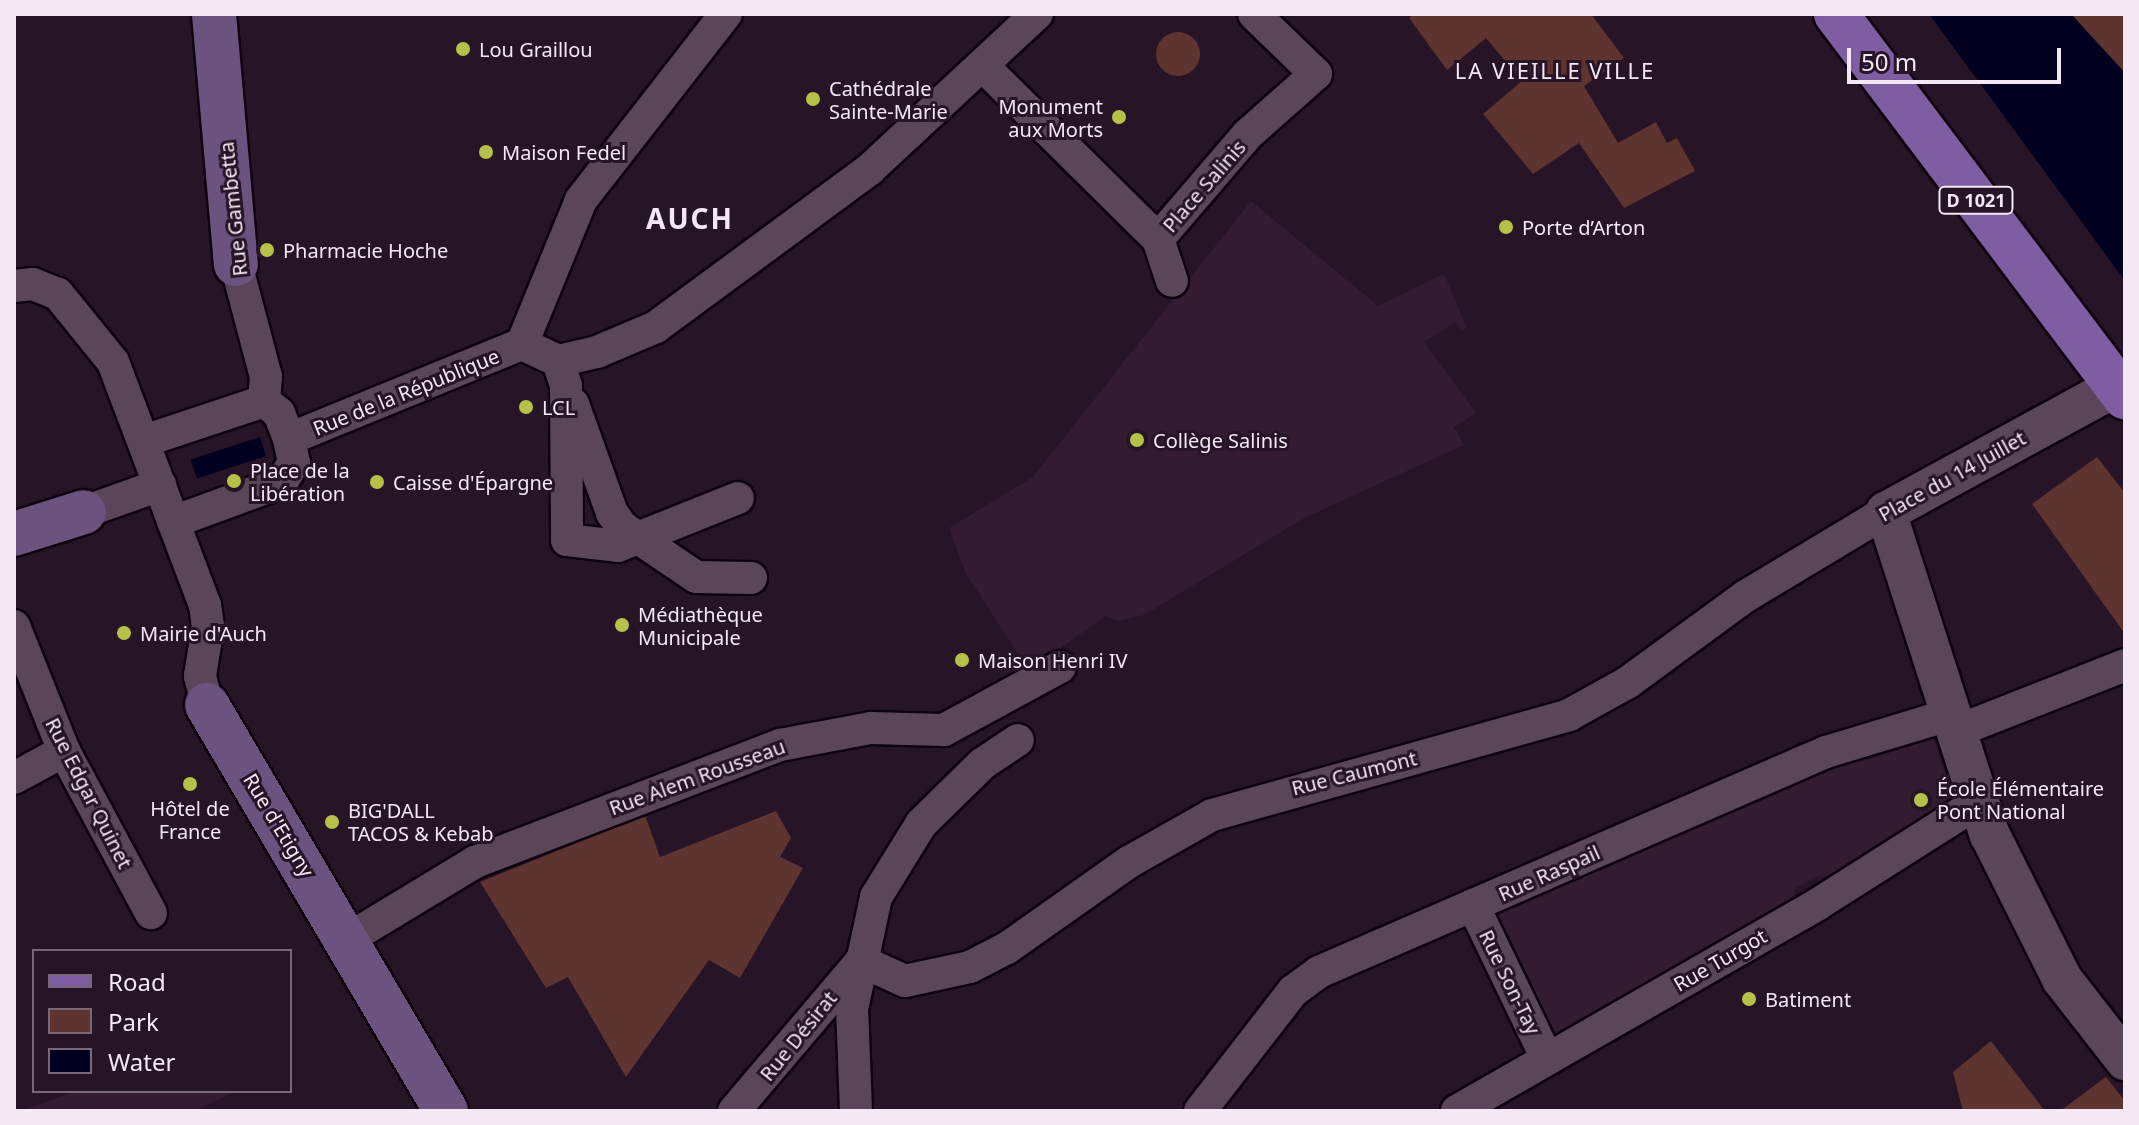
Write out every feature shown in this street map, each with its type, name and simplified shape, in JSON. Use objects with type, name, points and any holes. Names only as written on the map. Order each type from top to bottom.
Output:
[{"type":"main road","name":"Rue Gambetta","points":[[214,14],[236,264]]},
{"type":"main road","name":"D 1021","points":[[1836,14],[2122,388]]},
{"type":"main road","points":[[14,534],[84,512]]},
{"type":"main road","name":"Rue d'Etigny","points":[[207,705],[348,939],[446,1111]]},
{"type":"street","points":[[562,374],[656,327],[870,169],[1037,14]]},
{"type":"street","name":"Place Salinis","points":[[983,66],[1158,239],[1247,135],[1316,74],[1254,14]]},
{"type":"street","points":[[722,19],[581,200],[522,344],[562,374],[612,513],[637,540],[696,577],[751,578]]},
{"type":"street","points":[[1158,239],[1172,281]]},
{"type":"street","name":"Rue Gambetta","points":[[236,264],[266,377],[264,401]]},
{"type":"street","points":[[14,286],[44,287],[66,300],[113,362],[173,522],[282,482],[294,462],[279,413],[264,401],[144,441]]},
{"type":"street","name":"Rue de la République","points":[[289,439],[522,344]]},
{"type":"street","points":[[562,374],[567,540],[618,546],[738,498]]},
{"type":"street","name":"Place du 14 Juillet","points":[[1789,571],[1886,512],[2122,388]]},
{"type":"street","points":[[84,512],[160,485]]},
{"type":"street","points":[[1886,512],[1980,801],[2011,882],[2062,979],[2125,1060]]},
{"type":"street","name":"Rue d'Etigny","points":[[173,522],[205,605],[208,626],[200,676],[207,705]]},
{"type":"street","name":"Rue Caumont","points":[[861,961],[889,977],[921,981],[970,967],[1007,948],[1129,862],[1212,815],[1569,715],[1627,683],[1789,571]]},
{"type":"street","name":"Rue Edgar Quinet","points":[[14,626],[64,751],[151,913]]},
{"type":"street","name":"Rue Alem Rousseau","points":[[348,939],[475,862],[751,756],[829,732],[944,730],[1060,667]]},
{"type":"street","name":"Rue Raspail","points":[[1200,1111],[1293,991],[1319,972],[1826,752],[1954,722],[2121,675]]},
{"type":"street","points":[[856,1111],[852,1009],[876,897],[921,824],[982,764],[1018,740]]},
{"type":"street","points":[[14,778],[64,751]]},
{"type":"street","name":"Rue Turgot","points":[[1457,1111],[1818,904],[1980,801]]},
{"type":"street","name":"Rue Son-Tay","points":[[1473,905],[1547,1059]]},
{"type":"street","name":"Rue Désirat","points":[[734,1111],[861,961]]},
{"type":"shaded area","name":"Collège Salinis","points":[[1251,201],[1378,306],[1444,274],[1467,328],[1461,331],[1456,322],[1424,342],[1476,413],[1454,427],[1464,445],[1304,518],[1144,615],[1117,621],[1105,616],[1029,671],[965,572],[949,528],[1033,477]]},
{"type":"shaded area","points":[[1934,739],[1954,801],[1830,877],[1816,876],[1795,889],[1793,900],[1612,1012],[1555,1041],[1491,914],[1834,769]]},
{"type":"shaded area","points":[[70,1093],[233,1093],[193,1111],[21,1111]]},
{"type":"green space","points":[[1413,14],[1591,14],[1624,58],[1584,86],[1618,143],[1656,122],[1667,143],[1677,138],[1695,171],[1624,208],[1579,143],[1533,174],[1483,114],[1522,81],[1486,38],[1447,70],[1409,18]]},
{"type":"green space","points":[[2071,14],[2125,14],[2125,73]]},
{"type":"green space","points":[[1178,32],[1194,38],[1200,54],[1194,70],[1178,76],[1162,70],[1156,54],[1162,38]]},
{"type":"green space","points":[[2097,457],[2125,493],[2125,634],[2032,504]]},
{"type":"green space","points":[[776,811],[791,838],[780,857],[803,868],[740,978],[709,960],[626,1077],[568,977],[546,988],[480,882],[645,815],[660,857]]},
{"type":"green space","points":[[1991,1041],[2045,1111],[1963,1111],[1953,1072]]},
{"type":"green space","points":[[2106,1077],[2125,1101],[2125,1111],[2060,1111]]},
{"type":"water","points":[[1929,14],[2071,14],[2125,73],[2125,281]]},
{"type":"water","points":[[260,437],[266,456],[197,479],[191,460]]},
{"type":"place","name":"Lou Graillou","points":[[463,49]]},
{"type":"place","name":"Cathédrale Sainte-Marie","points":[[813,99]]},
{"type":"place","name":"Monument aux Morts","points":[[1119,117]]},
{"type":"place","name":"Maison Fedel","points":[[486,152]]},
{"type":"place","name":"Porte d’Arton","points":[[1506,227]]},
{"type":"place","name":"Pharmacie Hoche","points":[[267,250]]},
{"type":"place","name":"LCL","points":[[526,407]]},
{"type":"place","name":"Collège Salinis","points":[[1137,440]]},
{"type":"place","name":"Place de la Libération","points":[[234,481]]},
{"type":"place","name":"Caisse d'Épargne","points":[[377,482]]},
{"type":"place","name":"Médiathèque Municipale","points":[[622,625]]},
{"type":"place","name":"Mairie d'Auch","points":[[124,633]]},
{"type":"place","name":"Maison Henri IV","points":[[962,660]]},
{"type":"place","name":"Hôtel de France","points":[[190,784]]},
{"type":"place","name":"École Élémentaire Pont National","points":[[1921,800]]},
{"type":"place","name":"BIG'DALL TACOS & Kebab","points":[[332,822]]},
{"type":"place","name":"Batiment","points":[[1749,999]]},
{"type":"district","name":"LA VIEILLE VILLE","points":[[1555,71]]},
{"type":"district","name":"AUCH","points":[[690,218]]}]
